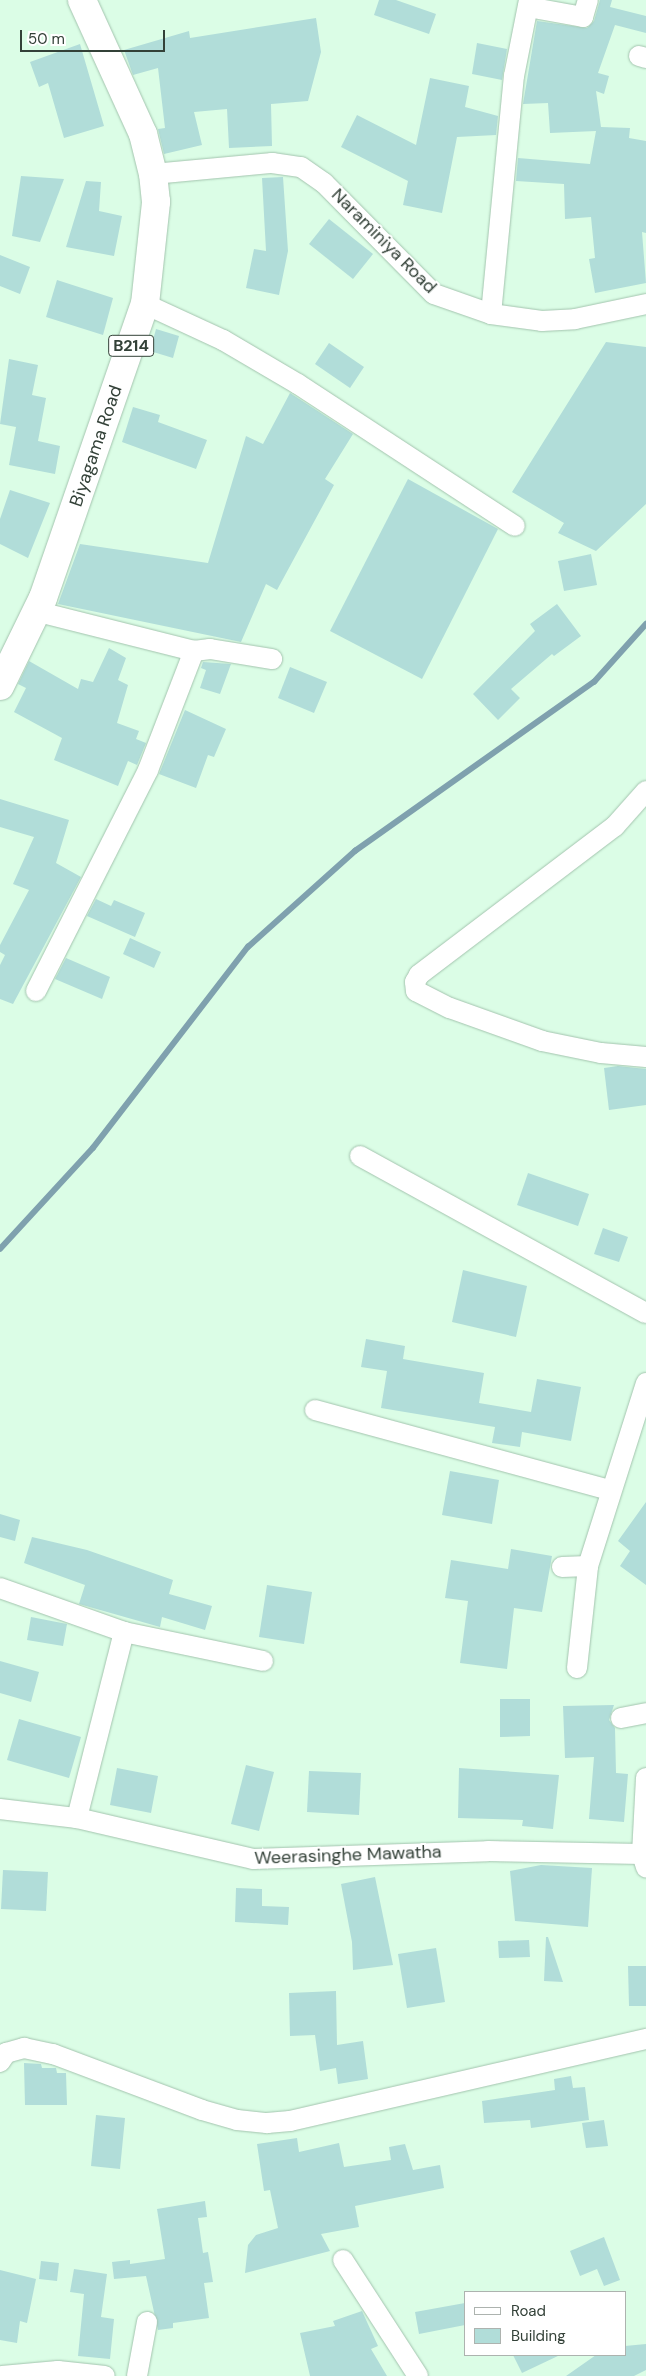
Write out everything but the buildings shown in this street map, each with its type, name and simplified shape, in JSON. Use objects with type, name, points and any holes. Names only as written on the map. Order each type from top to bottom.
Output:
[{"type":"main road","name":"Biyagama Road","points":[[0,686],[43,598],[145,304],[156,202],[153,174],[143,134],[82,0]]},
{"type":"street","points":[[490,314],[514,76],[529,4],[582,17],[588,0]]},
{"type":"street","name":"Naraminiya Road","points":[[153,174],[272,163],[301,167],[324,183],[434,294],[490,314],[542,321],[575,319],[646,304]]},
{"type":"street","points":[[145,304],[223,340],[298,384],[515,526]]},
{"type":"street","points":[[35,611],[194,651],[210,649],[272,659]]},
{"type":"street","points":[[36,991],[148,770],[194,651]]},
{"type":"street","points":[[646,791],[615,826],[420,975],[415,982],[416,991],[450,1008],[542,1041],[601,1053],[646,1057]]},
{"type":"street","points":[[360,1156],[646,1313]]},
{"type":"street","points":[[577,1668],[588,1566],[610,1490],[646,1383]]},
{"type":"street","points":[[315,1410],[610,1490]]},
{"type":"street","points":[[562,1567],[588,1566]]},
{"type":"street","points":[[0,1588],[124,1632],[263,1661]]},
{"type":"street","points":[[77,1818],[124,1632]]},
{"type":"street","points":[[621,1718],[646,1713]]},
{"type":"street","points":[[644,1861],[646,1778]]},
{"type":"street","name":"Weerasinghe Mawatha","points":[[0,1809],[77,1818],[253,1859],[488,1851],[644,1861]]},
{"type":"street","points":[[0,2062],[6,2053],[24,2048],[53,2054],[202,2110],[237,2120],[267,2123],[290,2121],[646,2039]]},
{"type":"street","points":[[343,2260],[418,2376]]},
{"type":"street","points":[[138,2376],[147,2322]]},
{"type":"street","points":[[2,2376],[58,2371],[105,2376]]},
{"type":"waterway","points":[[0,1249],[93,1148],[248,947],[355,851],[594,682],[646,624]]}]
